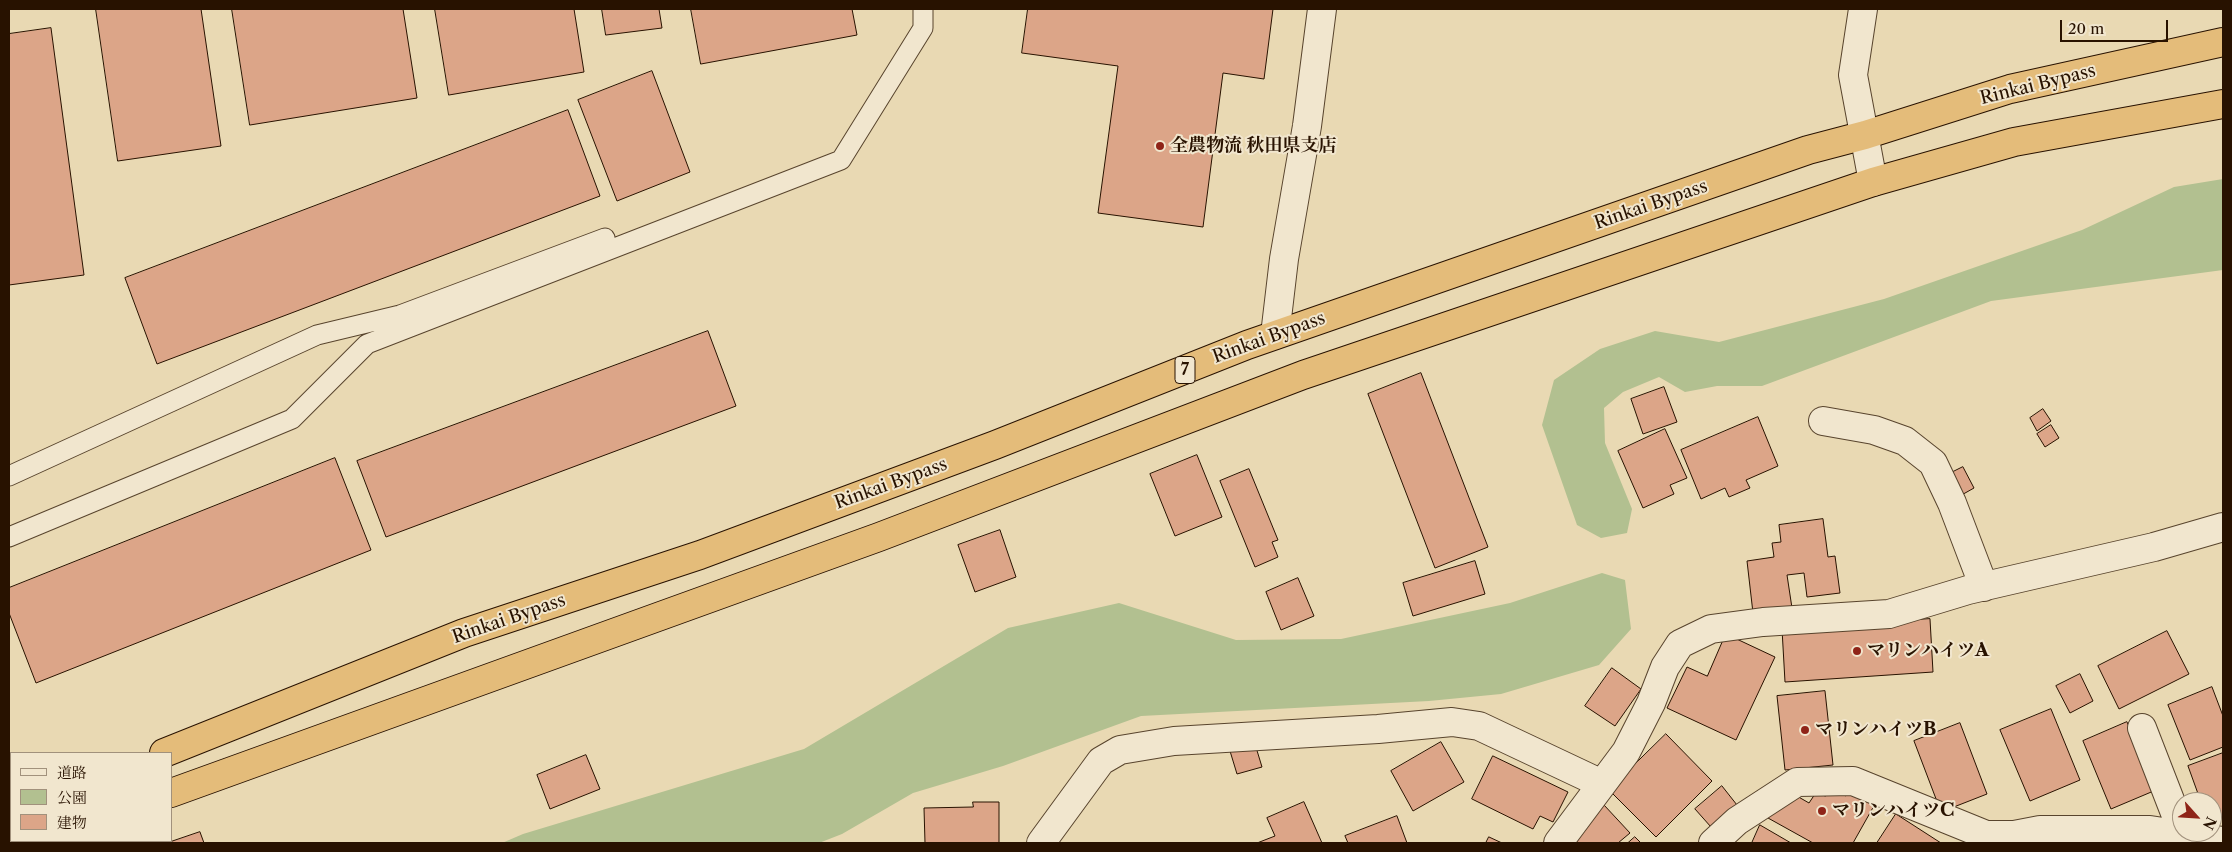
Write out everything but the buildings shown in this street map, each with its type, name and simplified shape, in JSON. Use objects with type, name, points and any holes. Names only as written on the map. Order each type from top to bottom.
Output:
[{"type":"highway","name":"Rinkai Bypass","points":[[166,752],[464,633],[700,555],[995,445],[1275,335],[1808,150],[1865,135],[2010,89],[2223,42]]},
{"type":"highway","points":[[172,793],[879,537],[1303,375],[1873,182],[2014,142],[2223,104]]},
{"type":"street","points":[[1275,335],[1284,259],[1307,126],[1322,9]]},
{"type":"street","points":[[1863,9],[1853,75],[1873,182]]},
{"type":"street","points":[[1823,421],[1874,430],[1905,441],[1933,463],[1952,503],[1984,587]]},
{"type":"street","points":[[1558,843],[1626,752],[1651,703],[1666,667],[1680,644],[1711,629],[1763,622],[1889,614],[1984,587],[2154,547],[2223,527]]},
{"type":"street","points":[[1041,843],[1101,761],[1120,750],[1174,741],[1378,729],[1452,722],[1479,726],[1602,784]]},
{"type":"street","points":[[2142,728],[2172,805]]},
{"type":"street","points":[[1713,843],[1737,821],[1797,782],[1853,781],[1986,835],[2011,839],[2040,830],[2150,830],[2172,832]]},
{"type":"lane","points":[[9,476],[317,335],[400,316],[839,149],[914,21],[914,9]]},
{"type":"lane","points":[[9,537],[292,419],[367,344],[841,160],[923,28],[923,9]]},
{"type":"green space","points":[[2223,179],[2223,270],[1991,301],[1762,386],[1717,386],[1685,392],[1659,377],[1623,392],[1604,408],[1605,443],[1632,509],[1627,533],[1601,538],[1577,525],[1542,425],[1554,380],[1600,349],[1655,331],[1719,342],[1884,299],[2082,230],[2174,187]]},
{"type":"green space","points":[[1602,573],[1625,580],[1631,629],[1599,665],[1501,694],[1429,701],[1141,716],[1003,766],[913,793],[842,834],[819,843],[502,843],[523,834],[804,749],[1008,628],[1119,603],[1236,640],[1341,639],[1510,603]]},
{"type":"place","name":"全農物流 秋田県支店","points":[[1160,146]]},
{"type":"place","name":"マリンハイツA","points":[[1857,651]]},
{"type":"place","name":"マリンハイツB","points":[[1805,730]]},
{"type":"place","name":"マリンハイツC","points":[[1822,811]]}]
